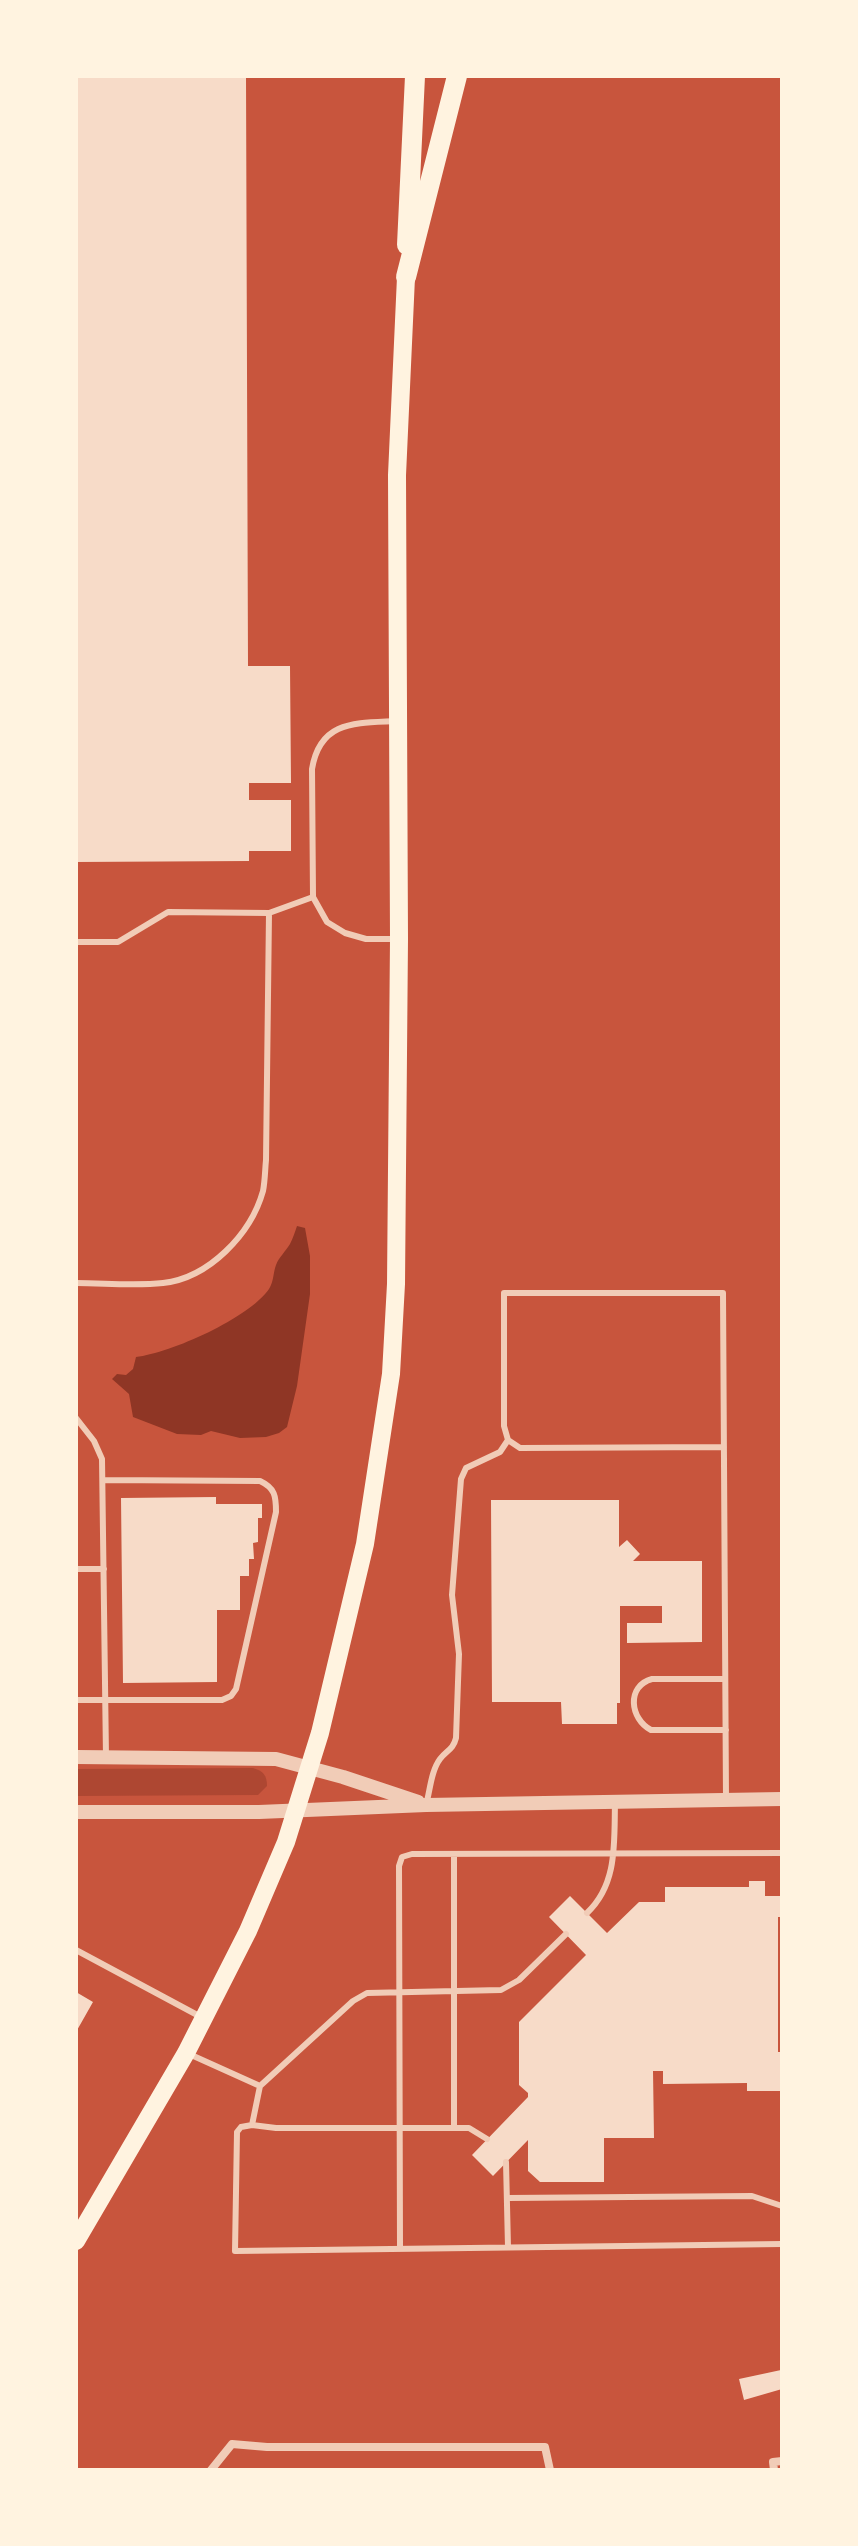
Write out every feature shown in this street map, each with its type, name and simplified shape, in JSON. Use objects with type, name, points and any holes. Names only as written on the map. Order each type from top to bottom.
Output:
[{"type":"highway","points":[[76,2241],[204,2019],[248,1931],[286,1842],[310,1768],[349,1620],[365,1544],[391,1374],[396,1284],[400,721],[397,475],[415,76]]},
{"type":"highway","points":[[406,277],[457,76]]},
{"type":"street","points":[[76,1757],[264,1758],[310,1768],[426,1805]]},
{"type":"street","points":[[76,1812],[296,1811],[426,1805],[782,1799]]},
{"type":"street","points":[[211,2470],[232,2444],[267,2447],[545,2447],[550,2470]]},
{"type":"lane","points":[[399,939],[366,939],[345,933],[327,922],[313,897],[312,769],[315,750],[340,727],[400,721]]},
{"type":"lane","points":[[76,942],[118,942],[168,912],[269,913],[313,897]]},
{"type":"lane","points":[[76,1283],[165,1283],[195,1273],[237,1240],[251,1220],[263,1191],[266,1160],[269,913]]},
{"type":"lane","points":[[724,1447],[520,1448],[508,1440],[504,1426],[504,1293],[723,1293],[726,1730],[726,1799]]},
{"type":"lane","points":[[76,1418],[99,1449],[103,1480],[106,1757]]},
{"type":"lane","points":[[426,1805],[440,1759],[453,1748],[459,1654],[452,1595],[461,1479],[466,1468],[500,1452],[508,1440]]},
{"type":"lane","points":[[76,1700],[222,1700],[231,1696],[236,1689],[276,1501],[270,1485],[260,1481],[103,1480]]},
{"type":"lane","points":[[76,1569],[104,1569]]},
{"type":"lane","points":[[725,1679],[652,1679],[641,1682],[635,1690],[635,1713],[640,1724],[651,1730],[726,1730]]},
{"type":"lane","points":[[587,1913],[608,1884],[614,1853],[615,1802]]},
{"type":"lane","points":[[400,2249],[399,1866],[402,1857],[412,1854],[782,1853]]},
{"type":"lane","points":[[454,1854],[454,2128]]},
{"type":"lane","points":[[252,2125],[260,2086],[353,2001],[367,1993],[501,1990],[519,1980],[566,1934]]},
{"type":"lane","points":[[76,1950],[204,2019]]},
{"type":"lane","points":[[186,2053],[260,2086]]},
{"type":"lane","points":[[487,2139],[469,2128],[241,2127],[237,2132],[235,2251],[782,2244]]},
{"type":"lane","points":[[506,2162],[508,2247]]},
{"type":"lane","points":[[508,2198],[752,2196],[782,2206]]},
{"type":"shaded area","points":[[297,1226],[305,1228],[310,1256],[310,1294],[297,1386],[287,1427],[266,1437],[240,1438],[211,1431],[201,1435],[177,1434],[133,1417],[129,1394],[112,1379],[117,1374],[126,1375],[133,1369],[136,1357],[169,1349],[208,1332],[259,1300],[271,1286],[276,1265]]},
{"type":"shaded area","points":[[253,1768],[262,1772],[266,1779],[267,1786],[258,1795],[76,1796],[76,1769]]},
{"type":"building","points":[[76,76],[246,76],[248,666],[290,666],[291,783],[249,783],[249,800],[291,800],[291,851],[249,851],[249,861],[76,862]]},
{"type":"building","points":[[216,1497],[216,1504],[262,1504],[262,1518],[258,1518],[258,1542],[253,1543],[254,1559],[249,1559],[249,1576],[240,1576],[240,1610],[217,1610],[217,1682],[123,1683],[121,1498]]},
{"type":"building","points":[[491,1500],[619,1500],[619,1547],[627,1540],[640,1554],[633,1561],[702,1561],[702,1642],[627,1643],[627,1623],[662,1623],[662,1606],[620,1606],[620,1703],[617,1703],[617,1724],[562,1724],[561,1702],[492,1702]]},
{"type":"building","points":[[749,1881],[765,1881],[765,1896],[782,1896],[782,1917],[778,1917],[778,2052],[782,2052],[782,2091],[747,2091],[747,2083],[663,2084],[663,2071],[653,2071],[654,2138],[604,2138],[604,2182],[540,2182],[528,2171],[528,2140],[493,2176],[472,2155],[528,2097],[519,2085],[519,2022],[586,1955],[549,1917],[570,1896],[607,1933],[639,1902],[665,1902],[665,1887],[749,1887]]},
{"type":"building","points":[[76,1992],[93,2002],[76,2032]]},
{"type":"building","points":[[781,2370],[782,2389],[744,2400],[739,2379]]}]
